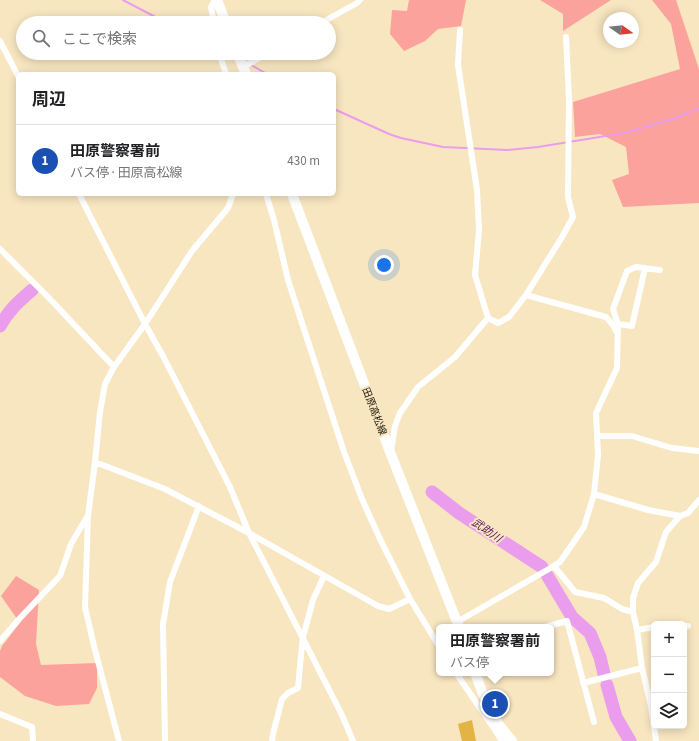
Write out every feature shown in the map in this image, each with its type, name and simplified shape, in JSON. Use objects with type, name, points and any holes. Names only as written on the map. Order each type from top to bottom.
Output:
[{"type":"main road","points":[[216,0],[223,16]]},
{"type":"main road","points":[[240,60],[244,70]]},
{"type":"main road","name":"田原高松線","points":[[293,196],[390,452],[458,624]]},
{"type":"main road","points":[[476,676],[496,726],[512,741]]},
{"type":"street","points":[[213,16],[211,7],[216,0]]},
{"type":"street","points":[[334,16],[360,0]]},
{"type":"street","points":[[460,30],[458,65],[477,190],[479,230],[475,275],[488,318],[498,323],[509,317],[526,295],[573,217],[568,197],[569,99],[566,37]]},
{"type":"street","points":[[0,41],[16,72]]},
{"type":"street","points":[[221,60],[225,72]]},
{"type":"street","points":[[244,70],[258,60]]},
{"type":"street","points":[[80,196],[230,487],[249,534],[303,637],[341,713],[353,741]]},
{"type":"street","points":[[119,741],[85,607],[88,516],[100,412],[105,384],[192,250],[228,208],[232,196]]},
{"type":"street","points":[[267,196],[274,220],[288,280],[344,452],[362,499],[380,539],[410,599],[436,641]]},
{"type":"street","points":[[0,249],[50,299],[114,368]]},
{"type":"street","points":[[458,624],[560,562],[584,527],[594,494],[598,455],[596,413],[617,368],[618,324],[613,309],[627,271],[636,266],[660,270]]},
{"type":"street","points":[[618,324],[632,326],[645,268]]},
{"type":"street","points":[[526,295],[606,317],[613,325],[618,336]]},
{"type":"street","points":[[390,452],[395,426],[400,413],[418,387],[455,357],[488,318]]},
{"type":"street","points":[[597,436],[632,436],[672,448],[699,451]]},
{"type":"street","points":[[95,462],[165,489],[199,506],[378,606],[389,609],[410,599]]},
{"type":"street","points":[[594,494],[648,510],[680,516]]},
{"type":"street","points":[[651,706],[642,668],[633,612],[633,598],[638,583],[656,562],[666,532],[680,516],[688,513],[699,500]]},
{"type":"street","points":[[165,741],[162,624],[170,582],[199,506]]},
{"type":"street","points":[[0,641],[60,576],[71,544],[88,516]]},
{"type":"street","points":[[554,566],[575,592],[604,598],[622,609],[633,612]]},
{"type":"street","points":[[272,741],[282,699],[288,693],[298,688],[303,637],[313,600],[324,576]]},
{"type":"street","points":[[554,624],[566,621],[594,722]]},
{"type":"street","points":[[637,630],[651,628]]},
{"type":"street","points":[[583,683],[642,668]]},
{"type":"street","points":[[458,676],[496,726],[502,741]]},
{"type":"street","points":[[0,714],[32,727],[33,741]]},
{"type":"street","points":[[654,729],[656,741]]},
{"type":"shaded area","points":[[409,0],[466,0],[461,26],[438,29],[425,41],[404,51],[390,34],[392,10],[407,11]]},
{"type":"shaded area","points":[[540,0],[611,0],[563,31],[563,14]]},
{"type":"shaded area","points":[[652,0],[676,0],[699,69],[699,203],[623,207],[612,180],[629,174],[626,147],[600,134],[575,137],[573,102],[680,69],[671,24]]},
{"type":"shaded area","points":[[16,576],[39,590],[36,644],[41,665],[97,663],[97,688],[89,704],[56,706],[25,696],[0,677],[0,651],[2,646],[20,623],[1,596]]},
{"type":"building","points":[[472,720],[476,741],[462,741],[458,724]]},
{"type":"waterway","points":[[123,0],[154,16]]},
{"type":"waterway","points":[[251,65],[263,72]]},
{"type":"waterway","points":[[336,110],[401,138],[443,147],[507,150],[538,147],[624,133],[676,118],[699,108]]},
{"type":"waterway","points":[[0,326],[14,306],[32,290]]},
{"type":"waterway","name":"武助川","points":[[432,492],[459,513],[542,567]]},
{"type":"waterway","name":"武助川","points":[[547,575],[572,617],[590,633],[600,657],[604,674]]},
{"type":"waterway","name":"武助川","points":[[607,685],[616,717],[630,741]]},
{"type":"place","name":"田原警察署前","points":[[495,704]]}]
